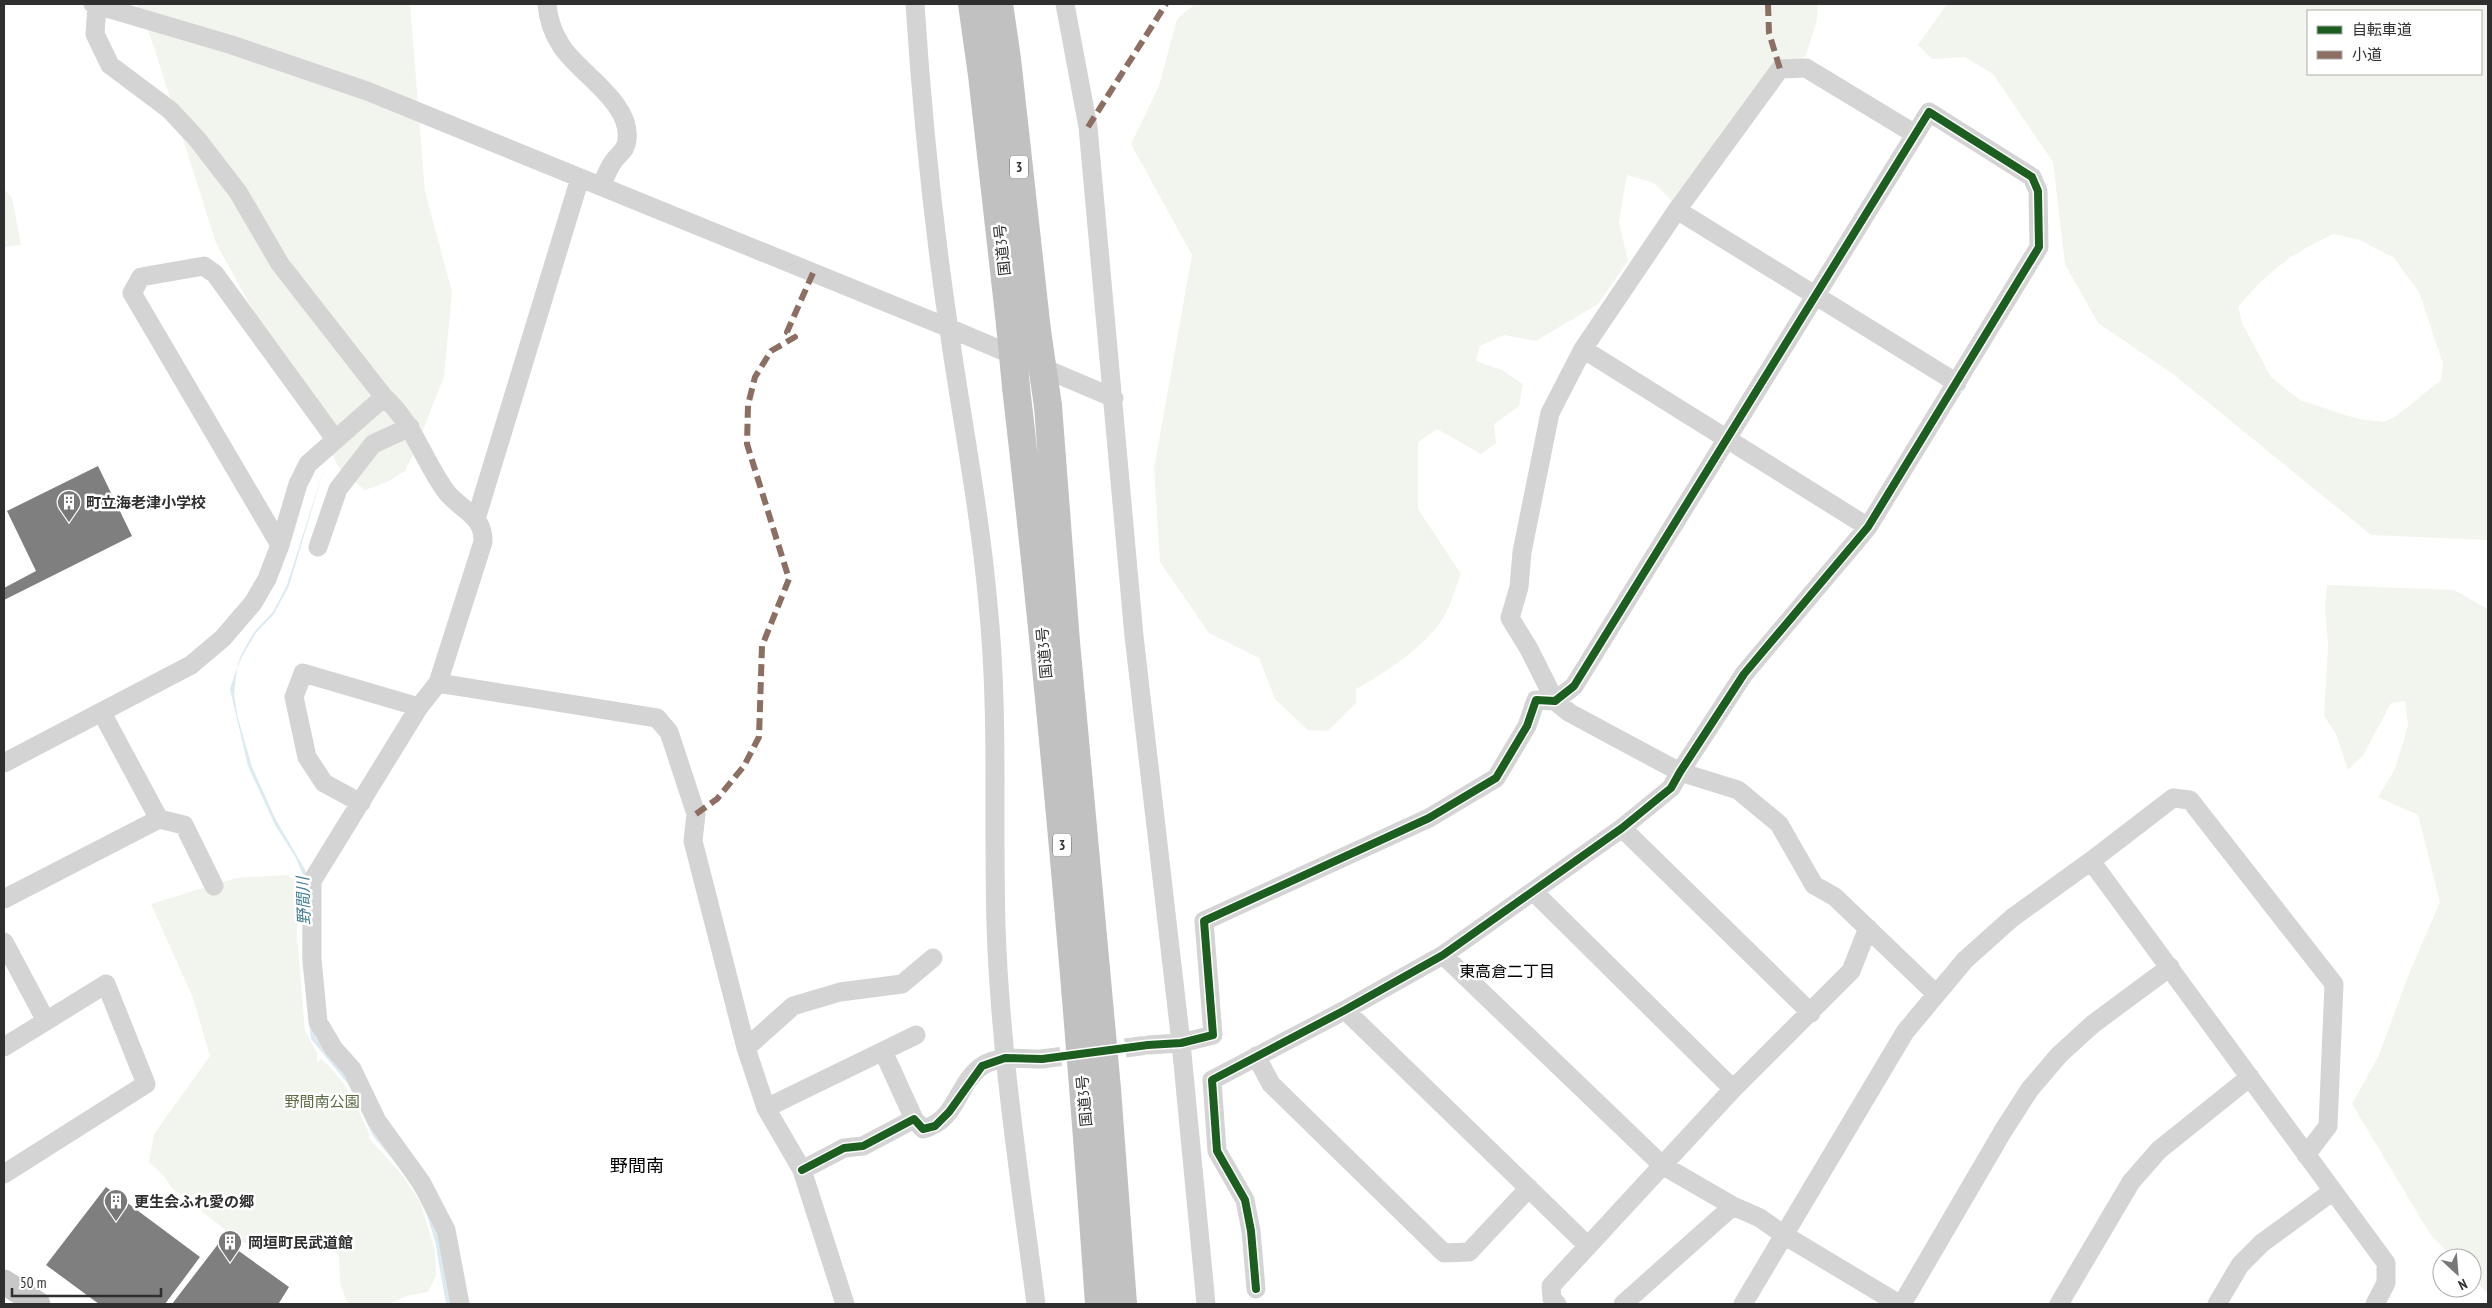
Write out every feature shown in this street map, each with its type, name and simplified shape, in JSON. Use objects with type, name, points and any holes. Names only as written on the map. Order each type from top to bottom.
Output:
[{"type":"highway","name":"国道3号","points":[[972,4],[982,75],[1031,521],[1073,959],[1099,1304]]},
{"type":"highway","name":"国道3号","points":[[999,4],[1007,59],[1036,331],[1048,406],[1066,642],[1107,1089],[1123,1304]]},
{"type":"main road","points":[[4,1282],[38,1304]]},
{"type":"street","points":[[460,1304],[446,1230],[421,1182],[377,1121],[352,1069],[334,1049],[318,1022],[312,959],[312,881],[419,707],[438,683],[483,542],[483,529],[476,518],[445,490],[399,410],[384,398],[280,264],[238,192],[197,139],[170,110],[110,64],[95,34],[95,4],[213,39],[367,91],[949,328],[1114,398]]},
{"type":"street","points":[[547,4],[553,29],[563,48],[618,108],[627,124],[627,139],[624,151],[613,162],[601,186]]},
{"type":"street","points":[[915,4],[922,115],[949,328],[978,520],[988,603],[994,678],[996,926],[1005,1058],[1036,1304]]},
{"type":"street","points":[[1064,4],[1088,126],[1134,636],[1181,1043],[1206,1304]]},
{"type":"street","points":[[1915,134],[1806,68],[1780,69],[1677,210],[1583,349],[1550,413],[1522,552],[1519,587],[1510,618],[1529,649],[1555,701],[1570,713],[1680,772],[1738,790],[1778,824],[1814,885],[1835,897],[1936,993]]},
{"type":"street","points":[[1148,1045],[1181,1043],[1213,1035],[1204,921],[1428,818],[1496,778],[1527,726],[1536,700],[1555,701],[1574,686],[1929,112],[2032,177],[2038,191],[2039,247],[1868,527],[1744,674],[1671,788],[1622,828],[1534,892],[1443,954],[1345,1010],[1212,1080],[1217,1151],[1245,1200],[1251,1231],[1256,1289]]},
{"type":"street","points":[[476,518],[580,178]]},
{"type":"street","points":[[1677,210],[1957,383]]},
{"type":"street","points":[[280,545],[132,293],[141,277],[204,266],[215,274],[335,439]]},
{"type":"street","points":[[1583,349],[1868,527]]},
{"type":"street","points":[[4,763],[191,665],[223,638],[253,603],[267,579],[280,545],[298,484],[308,464],[384,398]]},
{"type":"street","points":[[318,547],[338,489],[344,481],[373,444],[410,427]]},
{"type":"street","points":[[361,803],[324,783],[308,757],[294,696],[303,673],[419,707]]},
{"type":"street","points":[[438,683],[657,718],[669,732],[696,814],[693,841],[746,1048],[766,1108],[802,1170],[845,1304]]},
{"type":"street","points":[[102,713],[159,820]]},
{"type":"street","points":[[1743,1304],[1905,1032],[1936,993],[1965,960],[2012,918],[2091,861],[2173,798],[2190,800],[2334,984],[2328,1126],[2306,1155]]},
{"type":"street","points":[[4,899],[159,820],[184,825],[214,886]]},
{"type":"street","points":[[1622,828],[1811,1013]]},
{"type":"street","points":[[2091,861],[2386,1263],[2386,1283],[2375,1304]]},
{"type":"street","points":[[1534,892],[1734,1089]]},
{"type":"street","points":[[1558,1304],[1552,1299],[1551,1286],[1734,1089],[1851,971],[1868,928]]},
{"type":"street","points":[[4,942],[46,1021]]},
{"type":"street","points":[[1443,954],[1662,1165],[1733,1206],[1760,1218],[1784,1235],[1901,1304],[2003,1131],[2030,1090],[2059,1055],[2093,1024],[2170,967]]},
{"type":"street","points":[[746,1048],[793,1006],[840,992],[902,984],[933,958]]},
{"type":"street","points":[[4,1046],[106,984],[146,1084],[4,1174]]},
{"type":"street","points":[[1345,1010],[1588,1246]]},
{"type":"street","points":[[766,1108],[916,1035]]},
{"type":"street","points":[[883,1051],[914,1119],[923,1129],[935,1126],[949,1112],[982,1066],[1005,1058],[1042,1059]]},
{"type":"street","points":[[1256,1056],[1271,1084],[1444,1253],[1469,1252],[1529,1188]]},
{"type":"street","points":[[2059,1304],[2131,1182],[2159,1150],[2250,1077]]},
{"type":"street","points":[[802,1170],[844,1148],[863,1146],[914,1119]]},
{"type":"street","points":[[2217,1304],[2240,1265],[2262,1243],[2333,1191]]},
{"type":"street","points":[[1623,1304],[1733,1206]]},
{"type":"green space","points":[[137,4],[410,4],[425,191],[452,292],[444,377],[405,471],[387,482],[365,490],[341,471],[216,243],[151,38]]},
{"type":"green space","points":[[1195,4],[1818,4],[1817,20],[1806,55],[1746,102],[1673,202],[1654,183],[1627,175],[1619,222],[1628,261],[1598,304],[1536,341],[1504,335],[1480,346],[1476,361],[1502,370],[1523,384],[1519,406],[1494,424],[1496,443],[1481,454],[1437,429],[1418,442],[1418,509],[1461,574],[1451,602],[1443,618],[1427,638],[1392,667],[1356,689],[1356,703],[1328,731],[1308,730],[1275,699],[1259,658],[1209,633],[1160,562],[1154,469],[1192,255],[1131,144],[1159,86],[1177,19]]},
{"type":"green space","points":[[1947,4],[2488,4],[2488,540],[2371,535],[2173,374],[2098,323],[2065,264],[2053,162],[1993,74],[1965,57],[1932,59],[1918,45]],"holes":[[[2333,234],[2360,240],[2394,258],[2419,292],[2443,364],[2441,380],[2395,417],[2384,422],[2358,419],[2300,400],[2271,377],[2242,323],[2238,307],[2270,273],[2304,249]]]},
{"type":"green space","points":[[4,189],[12,198],[21,245],[4,247]]},
{"type":"green space","points":[[2327,585],[2454,590],[2488,609],[2488,1294],[2482,1288],[2482,1248],[2443,1248],[2430,1234],[2352,1104],[2379,1055],[2408,976],[2440,902],[2418,815],[2378,797],[2395,769],[2408,726],[2405,701],[2391,703],[2364,754],[2348,770],[2336,734],[2324,716],[2328,646],[2325,607]]},
{"type":"green space","name":"野間南公園","points":[[286,875],[299,882],[297,937],[305,1031],[317,1053],[317,1062],[321,1059],[338,1076],[371,1136],[368,1137],[403,1176],[421,1204],[435,1251],[436,1276],[428,1292],[407,1296],[389,1304],[348,1304],[340,1284],[339,1255],[323,1242],[264,1248],[241,1242],[172,1188],[164,1176],[149,1162],[154,1134],[210,1056],[193,998],[151,904],[236,878]]},
{"type":"water","name":"野間川","points":[[325,465],[289,586],[274,614],[256,633],[243,655],[237,668],[234,694],[238,718],[252,767],[275,818],[307,873],[315,1037],[348,1077],[439,1226],[453,1304],[446,1304],[435,1241],[423,1203],[398,1166],[373,1136],[348,1084],[311,1039],[302,960],[303,875],[296,858],[275,825],[248,766],[230,689],[241,655],[254,632],[273,612],[287,585]]},
{"type":"building","name":"町立海老津小学校","points":[[98,466],[132,536],[4,600],[4,588],[36,571],[7,511]]},
{"type":"building","name":"更生会ふれ愛の郷","points":[[106,1187],[200,1257],[165,1304],[99,1304],[46,1265]]},
{"type":"building","name":"岡垣町民武道館","points":[[222,1239],[289,1287],[279,1303],[281,1304],[172,1304]]},
{"type":"tunnel","points":[[1042,1059],[1148,1045]]},
{"type":"marked path","points":[[1088,127],[1166,4]]},
{"type":"marked path","points":[[1768,4],[1769,33],[1780,69]]},
{"type":"marked path","points":[[696,814],[717,799],[744,766],[759,737],[762,646],[789,579],[747,444],[748,405],[755,377],[771,351],[795,337],[787,332],[813,273]]},
{"type":"cycle path","points":[[802,1170],[844,1148],[863,1146],[914,1119],[923,1129],[935,1126],[949,1112],[982,1066],[1005,1058],[1042,1059],[1148,1045],[1181,1043],[1213,1035],[1204,921],[1429,818],[1496,778],[1527,726],[1536,700],[1555,701],[1574,686],[1929,112],[2032,177],[2038,191],[2039,247],[1868,527],[1744,674],[1671,788],[1622,828],[1443,955],[1345,1010],[1212,1080],[1217,1151],[1245,1200],[1251,1231],[1256,1289]]},
{"type":"place","name":"町立海老津小学校","points":[[69,523]]},
{"type":"place","name":"更生会ふれ愛の郷","points":[[116,1222]]},
{"type":"place","name":"岡垣町民武道館","points":[[230,1263]]},
{"type":"district","name":"東高倉二丁目","points":[[1507,971]]},
{"type":"district","name":"野間南","points":[[637,1165]]}]
